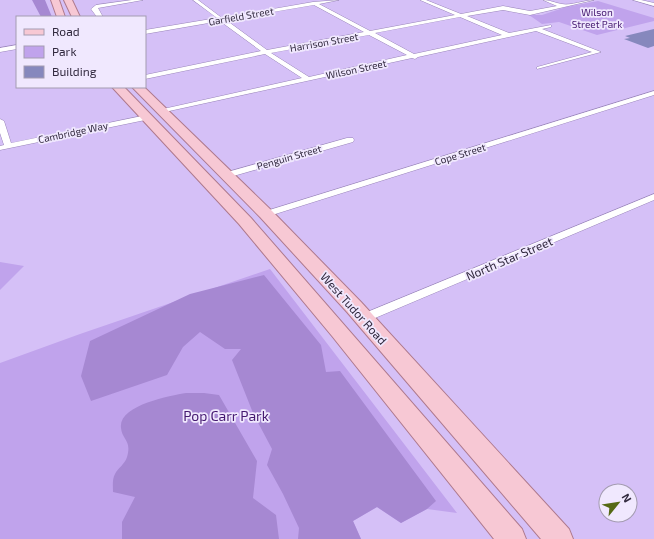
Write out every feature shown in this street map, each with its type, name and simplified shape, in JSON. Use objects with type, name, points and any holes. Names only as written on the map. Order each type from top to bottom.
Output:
[{"type":"main road","points":[[55,0],[61,16]]},
{"type":"main road","points":[[68,0],[76,16]]},
{"type":"main road","name":"West Tudor Road","points":[[119,88],[202,150],[266,214],[364,318],[559,539]]},
{"type":"main road","points":[[124,88],[141,105],[155,114]]},
{"type":"main road","name":"West Tudor Road","points":[[139,88],[155,114],[339,331],[512,539]]},
{"type":"street","points":[[99,16],[94,9],[96,7],[141,0]]},
{"type":"street","points":[[195,0],[266,52],[308,79]]},
{"type":"street","points":[[307,0],[415,57]]},
{"type":"street","name":"Garfield Street","points":[[146,32],[337,0]]},
{"type":"street","points":[[422,0],[508,35]]},
{"type":"street","points":[[545,0],[563,6],[592,0]]},
{"type":"street","points":[[635,0],[654,5]]},
{"type":"street","name":"Harrison Street","points":[[146,77],[266,52],[461,15],[502,5],[522,12],[530,13],[563,6]]},
{"type":"street","name":"Wilson Street","points":[[155,114],[549,26]]},
{"type":"street","points":[[538,28],[598,52],[539,68]]},
{"type":"street","points":[[0,50],[16,47]]},
{"type":"street","name":"Cope Street","points":[[266,214],[654,93]]},
{"type":"street","name":"Cambridge Way","points":[[4,147],[155,114]]},
{"type":"street","points":[[0,120],[4,147]]},
{"type":"street","name":"Penguin Street","points":[[227,175],[350,140]]},
{"type":"street","name":"North Star Street","points":[[364,318],[654,197]]},
{"type":"green space","points":[[32,0],[45,0],[52,16],[40,16]]},
{"type":"green space","name":"Wilson Street Park","points":[[598,1],[654,18],[654,21],[597,35],[559,22],[542,24],[529,15],[542,15],[566,7]]},
{"type":"green space","points":[[0,262],[24,266],[0,290]]},
{"type":"green space","name":"Pop Carr Park","points":[[270,269],[457,513],[427,509],[401,523],[377,507],[353,521],[361,539],[0,539],[0,363]]},
{"type":"green space","points":[[264,275],[321,345],[326,372],[340,371],[436,501],[427,509],[401,523],[377,507],[353,521],[361,539],[298,539],[299,528],[267,465],[272,449],[253,413],[232,360],[241,349],[225,349],[200,332],[183,347],[167,375],[91,401],[81,376],[90,341],[190,294]]},
{"type":"green space","points":[[186,393],[219,395],[257,461],[253,498],[276,515],[279,539],[122,539],[122,522],[135,497],[113,492],[114,476],[126,459],[128,451],[128,444],[121,428],[122,420],[128,413],[146,403],[169,396]]},
{"type":"building","points":[[654,29],[654,46],[648,48],[624,39],[630,38],[625,36]]}]
